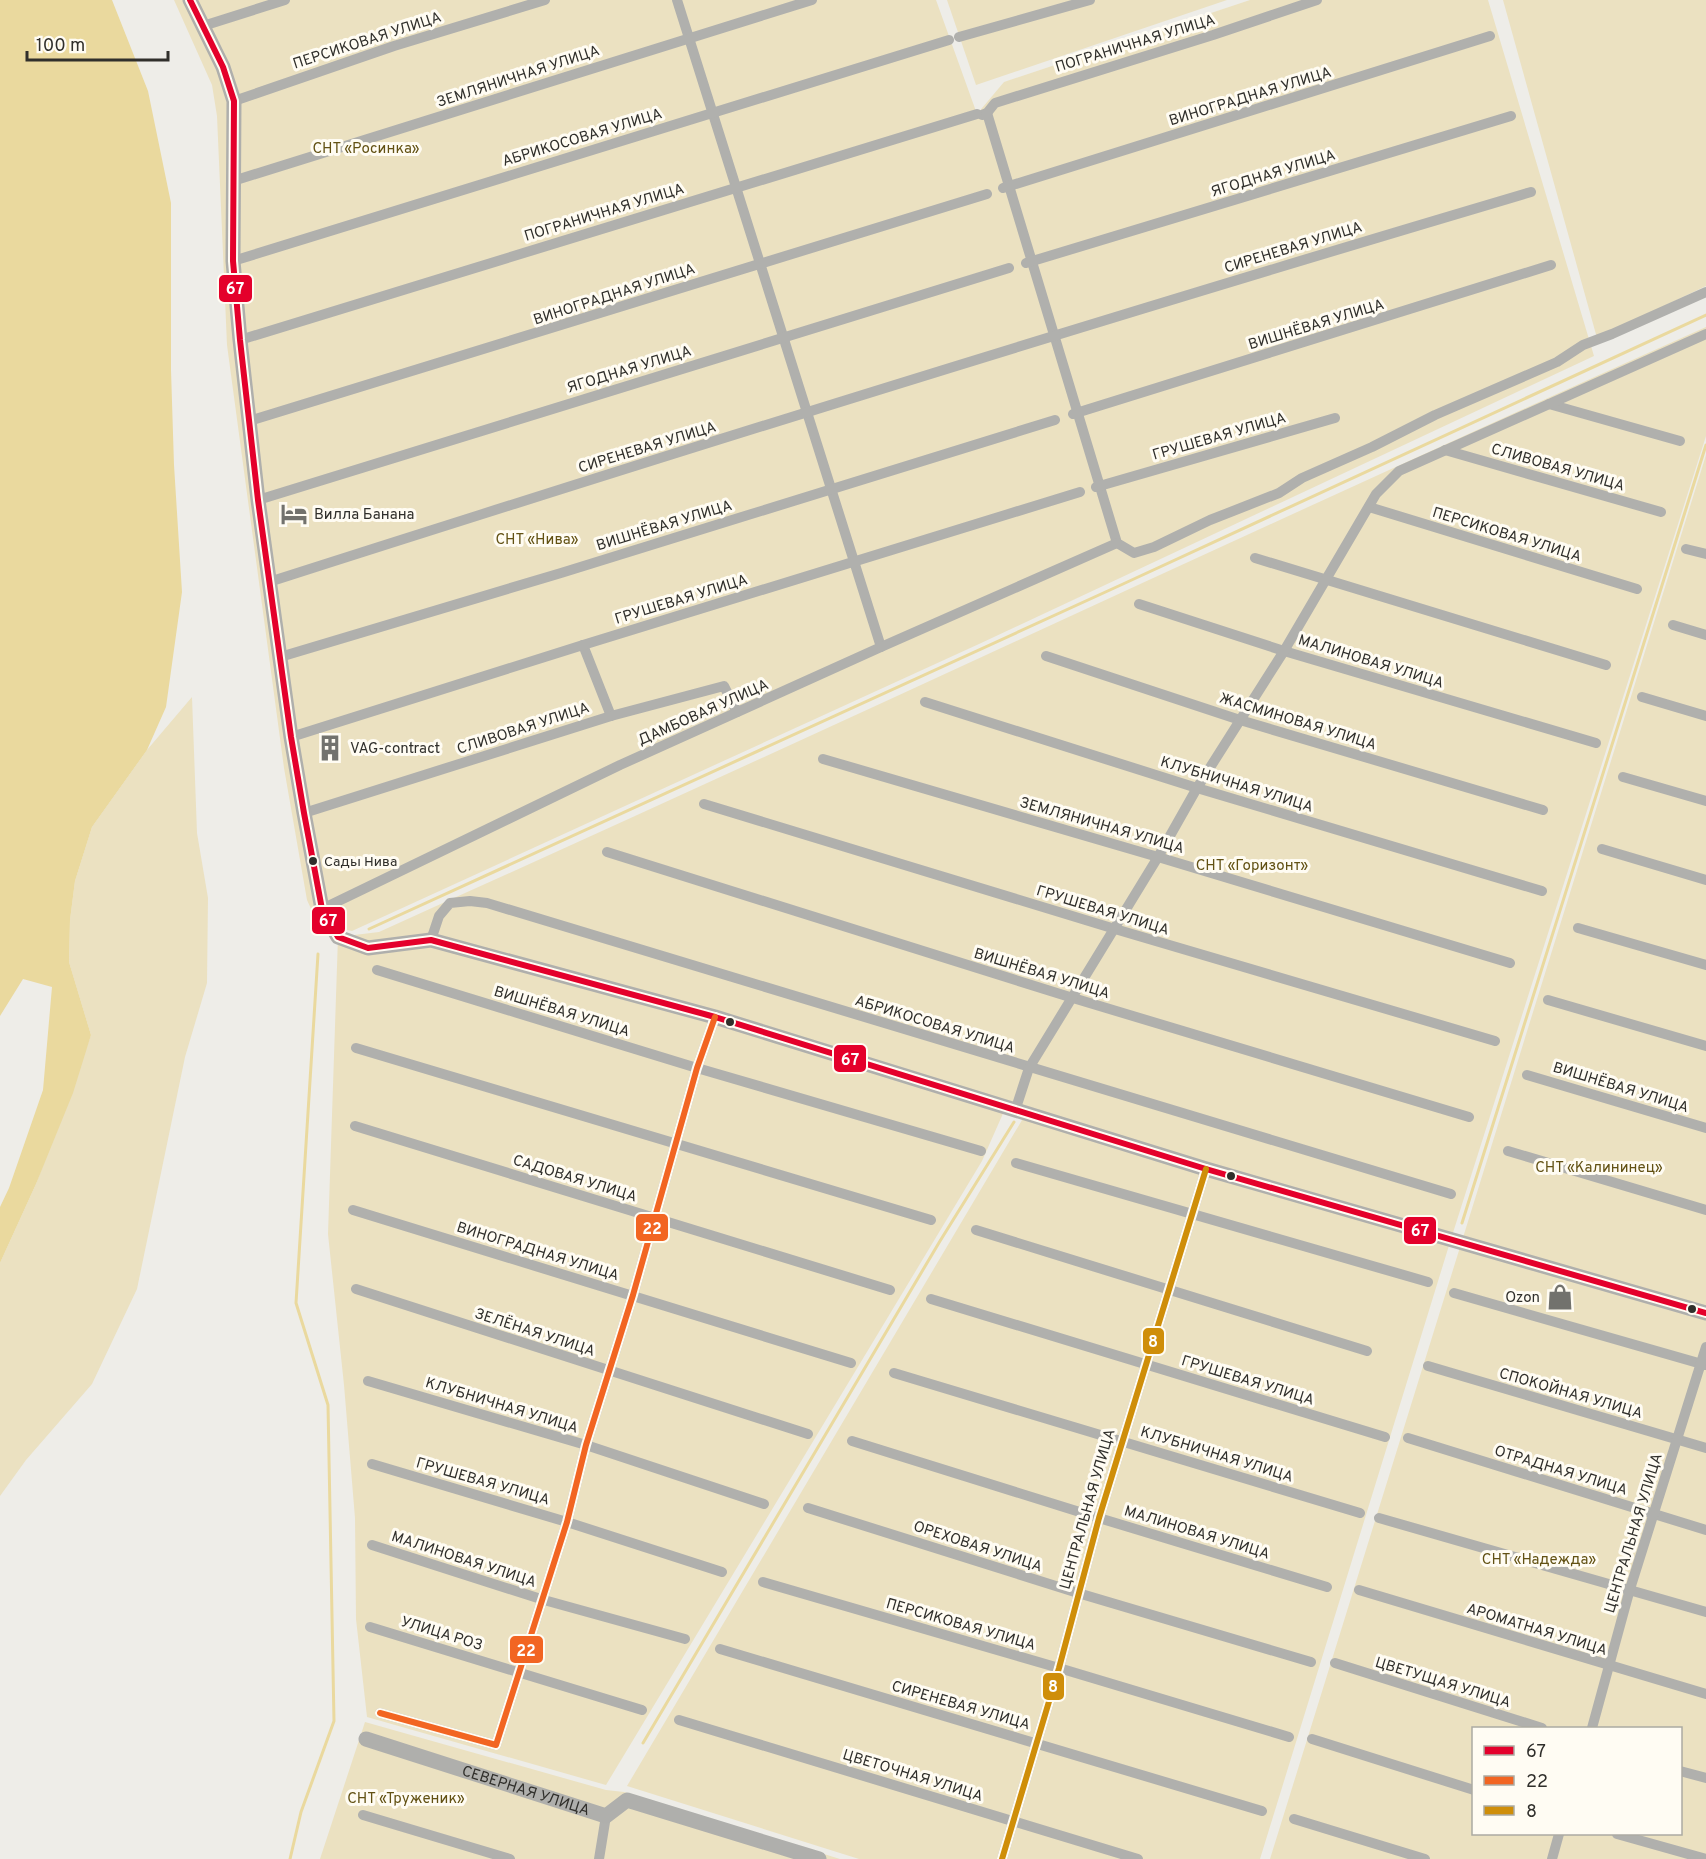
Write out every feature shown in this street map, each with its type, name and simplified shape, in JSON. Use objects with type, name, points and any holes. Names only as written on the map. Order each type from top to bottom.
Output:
[{"type":"street","points":[[190,0],[224,67],[234,101],[233,261],[258,500],[291,737],[304,813],[322,909],[338,937],[368,948],[431,940],[715,1017],[1206,1169],[1706,1313]]},
{"type":"street","points":[[203,26],[285,0]]},
{"type":"street","name":"ПЕРСИКОВАЯ УЛИЦА","points":[[234,101],[394,46],[545,0]]},
{"type":"street","points":[[677,0],[881,647]]},
{"type":"street","name":"ЗЕМЛЯНИЧНАЯ УЛИЦА","points":[[233,181],[812,0]]},
{"type":"street","name":"АБРИКОСОВАЯ УЛИЦА","points":[[233,261],[713,112],[1090,0]]},
{"type":"street","name":"ПОГРАНИЧНАЯ УЛИЦА","points":[[240,340],[736,187],[982,114],[995,103],[1214,35],[1317,0]]},
{"type":"street","name":"ВИНОГРАДНАЯ УЛИЦА","points":[[1010,186],[1490,36]]},
{"type":"street","points":[[982,114],[1010,186],[1028,262],[1059,335],[1075,414],[1097,487],[1117,543],[1134,553],[1154,547],[1210,520],[1279,493],[1302,478],[1372,447],[1435,414],[1557,362],[1583,345],[1706,292]]},
{"type":"street","name":"ЯГОДНАЯ УЛИЦА","points":[[1028,262],[1510,116]]},
{"type":"street","name":"СИРЕНЕВАЯ УЛИЦА","points":[[269,582],[1284,265],[1532,192]]},
{"type":"street","name":"ВИНОГРАДНАЯ УЛИЦА","points":[[249,422],[987,194]]},
{"type":"street","name":"ВИШНЁВАЯ УЛИЦА","points":[[1075,414],[1551,265]]},
{"type":"street","name":"ЯГОДНАЯ УЛИЦА","points":[[258,500],[1009,268]]},
{"type":"street","points":[[1015,1111],[1029,1068],[1197,789],[1284,651],[1376,494],[1399,471],[1706,334]]},
{"type":"street","points":[[1549,404],[1680,441]]},
{"type":"street","name":"ГРУШЕВАЯ УЛИЦА","points":[[1097,487],[1335,418]]},
{"type":"street","name":"ВИШНЁВАЯ УЛИЦА","points":[[280,657],[572,570],[1055,420]]},
{"type":"street","name":"СЛИВОВАЯ УЛИЦА","points":[[1446,450],[1661,512]]},
{"type":"street","name":"ГРУШЕВАЯ УЛИЦА","points":[[291,737],[1080,492]]},
{"type":"street","name":"ПЕРСИКОВАЯ УЛИЦА","points":[[1369,507],[1637,589]]},
{"type":"street","name":"ДАМБОВАЯ УЛИЦА","points":[[322,909],[620,765],[1117,543]]},
{"type":"street","points":[[1686,549],[1706,554]]},
{"type":"street","points":[[1255,558],[1605,665]]},
{"type":"street","name":"МАЛИНОВАЯ УЛИЦА","points":[[1139,604],[1284,651],[1596,743]]},
{"type":"street","points":[[1672,625],[1706,635]]},
{"type":"street","points":[[583,645],[611,716]]},
{"type":"street","name":"ЖАСМИНОВАЯ УЛИЦА","points":[[1046,656],[1240,720],[1543,810]]},
{"type":"street","name":"СЛИВОВАЯ УЛИЦА","points":[[304,813],[611,716],[724,686],[737,712]]},
{"type":"street","points":[[1642,697],[1706,716]]},
{"type":"street","name":"КЛУБНИЧНАЯ УЛИЦА","points":[[925,702],[1197,789],[1542,891]]},
{"type":"street","name":"ЗЕМЛЯНИЧНАЯ УЛИЦА","points":[[824,759],[1510,963]]},
{"type":"street","points":[[1623,777],[1706,801]]},
{"type":"street","name":"ГРУШЕВАЯ УЛИЦА","points":[[704,804],[1114,929],[1495,1041]]},
{"type":"street","points":[[1602,849],[1706,880]]},
{"type":"street","name":"ВИШНЁВАЯ УЛИЦА","points":[[607,852],[1073,998],[1469,1117]]},
{"type":"street","name":"АБРИКОСОВАЯ УЛИЦА","points":[[431,940],[439,916],[450,903],[470,901],[487,903],[1451,1194]]},
{"type":"street","points":[[1578,928],[1706,964]]},
{"type":"street","name":"ВИШНЁВАЯ УЛИЦА","points":[[377,969],[697,1068],[981,1151]]},
{"type":"street","points":[[1548,1000],[1706,1046]]},
{"type":"street","points":[[380,1713],[496,1745],[544,1599],[567,1522],[586,1445],[633,1295],[697,1068],[715,1017]]},
{"type":"street","points":[[356,1048],[931,1220]]},
{"type":"street","name":"ВИШНЁВАЯ УЛИЦА","points":[[1527,1075],[1706,1128]]},
{"type":"street","name":"САДОВАЯ УЛИЦА","points":[[355,1126],[890,1290]]},
{"type":"street","points":[[1508,1151],[1706,1210]]},
{"type":"street","points":[[1016,1163],[1428,1282]]},
{"type":"street","name":"ЦЕНТРАЛЬНАЯ УЛИЦА","points":[[1002,1859],[1059,1668],[1099,1518],[1206,1169]]},
{"type":"street","name":"ВИНОГРАДНАЯ УЛИЦА","points":[[353,1210],[851,1362]]},
{"type":"street","points":[[976,1230],[1367,1351]]},
{"type":"street","name":"ЗЕЛЁНАЯ УЛИЦА","points":[[356,1289],[808,1434]]},
{"type":"street","points":[[1454,1293],[1703,1364]]},
{"type":"street","name":"ГРУШЕВАЯ УЛИЦА","points":[[931,1299],[1385,1437]]},
{"type":"street","name":"ЦЕНТРАЛЬНАЯ УЛИЦА","points":[[1592,1727],[1630,1589],[1703,1364],[1706,1347]]},
{"type":"street","name":"СПОКОЙНАЯ УЛИЦА","points":[[1428,1366],[1706,1448]]},
{"type":"street","name":"КЛУБНИЧНАЯ УЛИЦА","points":[[894,1373],[1360,1513]]},
{"type":"street","name":"КЛУБНИЧНАЯ УЛИЦА","points":[[369,1381],[586,1445],[764,1504]]},
{"type":"street","name":"ОТРАДНАЯ УЛИЦА","points":[[1408,1438],[1706,1530]]},
{"type":"street","name":"МАЛИНОВАЯ УЛИЦА","points":[[852,1440],[1327,1587]]},
{"type":"street","name":"ГРУШЕВАЯ УЛИЦА","points":[[372,1464],[567,1522],[722,1572]]},
{"type":"street","name":"ОРЕХОВАЯ УЛИЦА","points":[[808,1508],[1078,1593],[1311,1662]]},
{"type":"street","points":[[1380,1518],[1706,1612]]},
{"type":"street","name":"МАЛИНОВАЯ УЛИЦА","points":[[372,1545],[544,1599],[685,1639]]},
{"type":"street","name":"ПЕРСИКОВАЯ УЛИЦА","points":[[763,1582],[1289,1737]]},
{"type":"street","name":"АРОМАТНАЯ УЛИЦА","points":[[1359,1590],[1706,1694]]},
{"type":"street","name":"УЛИЦА РОЗ","points":[[370,1627],[642,1710]]},
{"type":"street","name":"СИРЕНЕВАЯ УЛИЦА","points":[[720,1649],[1262,1811]]},
{"type":"street","name":"ЦВЕТУЩАЯ УЛИЦА","points":[[1335,1663],[1539,1727]]},
{"type":"street","name":"ЦВЕТОЧНАЯ УЛИЦА","points":[[679,1720],[1138,1859]]},
{"type":"street","name":"СЕВЕРНАЯ УЛИЦА","points":[[366,1739],[606,1816],[627,1800],[819,1859]]},
{"type":"street","points":[[1312,1739],[1472,1790]]},
{"type":"street","points":[[1682,1772],[1706,1778]]},
{"type":"street","points":[[363,1815],[510,1859]]},
{"type":"street","points":[[598,1859],[606,1816]]},
{"type":"street","points":[[1294,1819],[1425,1859]]},
{"type":"street","points":[[1552,1859],[1559,1835]]},
{"type":"street","points":[[1624,1835],[1706,1859]]},
{"type":"green space","name":"СНТ «Нива»","points":[[174,0],[936,0],[977,114],[1004,82],[1250,0],[1488,0],[1594,356],[979,644],[352,931],[318,924],[307,900],[284,768],[227,345],[217,116],[212,85]]},
{"type":"green space","points":[[947,0],[1227,0],[976,85]]},
{"type":"green space","points":[[1503,0],[1706,0],[1706,286],[1597,338]]},
{"type":"green space","name":"СНТ «Горизонт»","points":[[1706,327],[1706,436],[1451,1239],[1260,1859],[859,1859],[627,1786],[1025,1115],[1005,1109],[982,1161],[606,1785],[367,1717],[356,1619],[355,1518],[328,1234],[338,937],[379,932]]},
{"type":"green space","name":"СНТ «Надежда»","points":[[1706,455],[1706,1859],[1270,1859]]},
{"type":"green space","points":[[192,697],[197,833],[208,898],[207,983],[185,1057],[137,1289],[92,1384],[26,1460],[0,1496],[0,1263],[36,1184],[91,1035],[69,962],[70,920],[75,881],[92,827],[147,750]]},
{"type":"green space","name":"СНТ «Труженик»","points":[[365,1722],[606,1790],[624,1792],[840,1859],[320,1859]]},
{"type":"shaded area","points":[[0,0],[112,0],[148,91],[171,203],[171,370],[182,592],[166,707],[147,750],[92,827],[75,881],[70,920],[69,962],[91,1035],[73,1093],[36,1184],[0,1263],[0,1207],[9,1188],[43,1090],[52,987],[23,979],[0,1016]]},
{"type":"waterway","points":[[369,929],[1706,315]]},
{"type":"waterway","points":[[1462,1223],[1706,445]]},
{"type":"waterway","points":[[290,1859],[301,1812],[334,1721],[328,1405],[296,1303],[318,954]]},
{"type":"waterway","points":[[643,1743],[940,1241],[1014,1122]]},
{"type":"transit line","name":"67","points":[[190,0],[223,67],[234,101],[233,261],[258,500],[291,737],[304,813],[322,909],[338,937],[368,948],[431,940],[715,1017],[1206,1169],[1706,1313]]},
{"type":"transit line","name":"22","points":[[380,1713],[496,1745],[567,1522],[586,1445],[633,1295],[697,1068],[715,1017]]},
{"type":"transit line","name":"8","points":[[1002,1859],[1059,1668],[1099,1518],[1206,1169]]},
{"type":"place","name":"Вилла Банана","points":[[294,514]]},
{"type":"place","name":"VAG-contract","points":[[330,748]]},
{"type":"place","name":"Сады Нива","points":[[313,861]]},
{"type":"place","name":"Ozon","points":[[1560,1297]]},
{"type":"park label","name":"СНТ «Росинка»","points":[[366,148]]},
{"type":"park label","name":"СНТ «Калининец»","points":[[1599,1167]]}]
